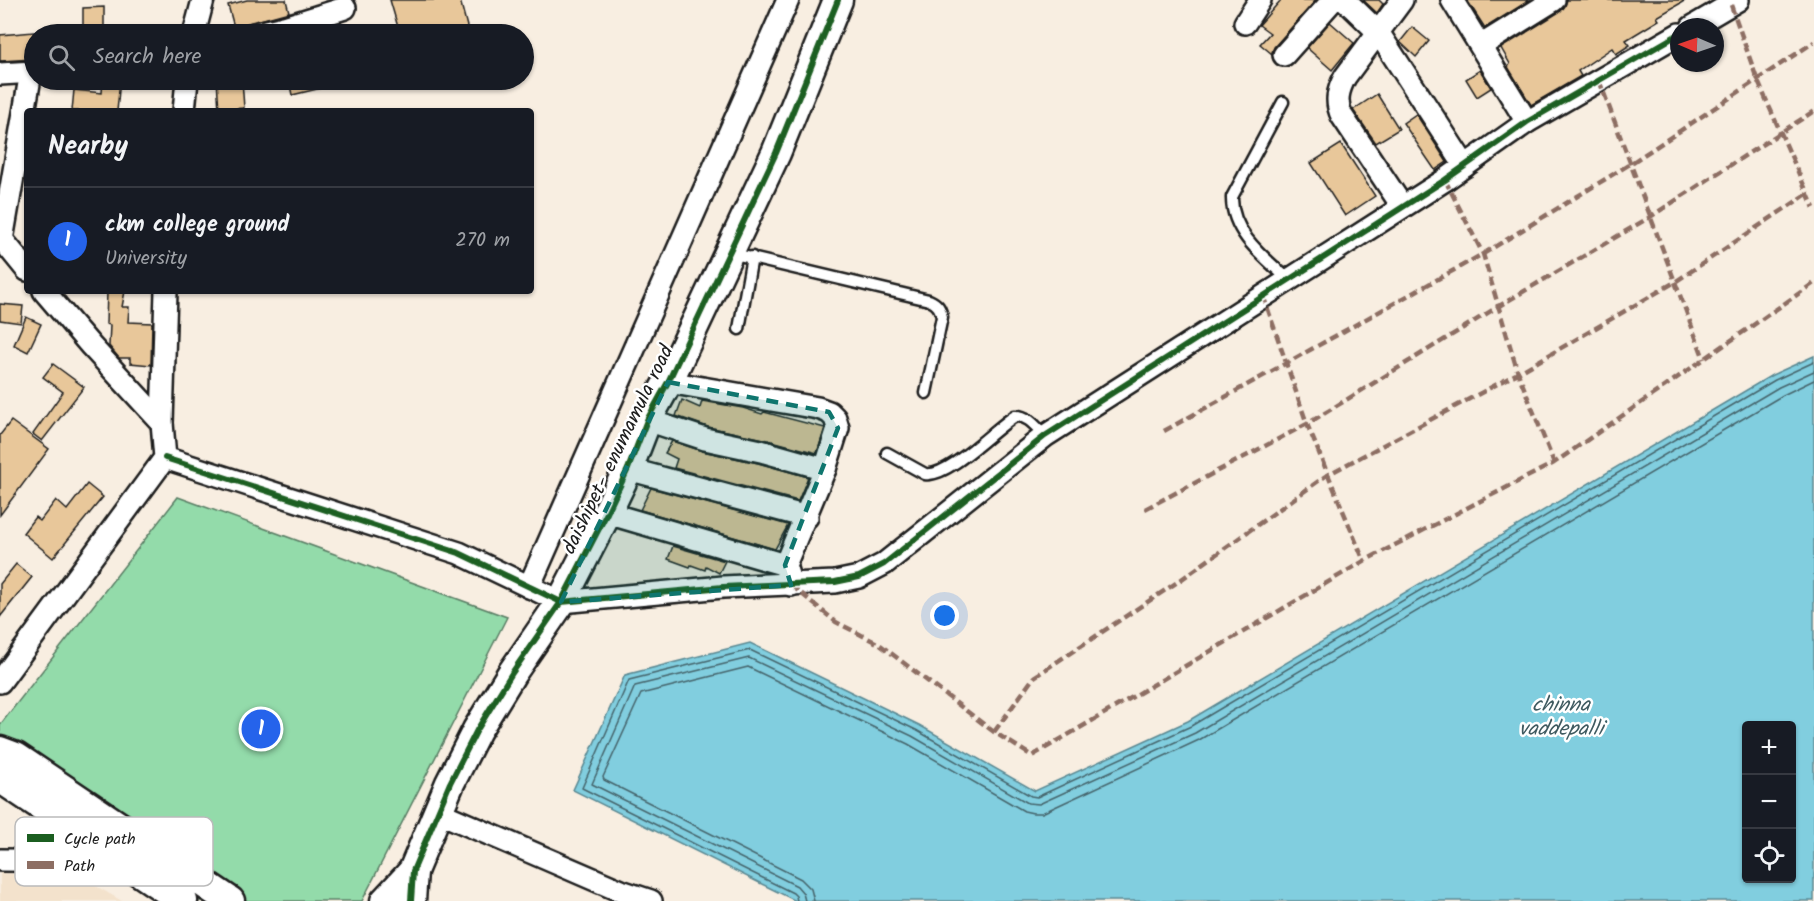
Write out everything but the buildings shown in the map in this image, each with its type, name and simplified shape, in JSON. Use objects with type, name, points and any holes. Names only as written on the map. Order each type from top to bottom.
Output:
[{"type":"street","points":[[197,24],[203,0]]},
{"type":"street","points":[[529,587],[788,0]]},
{"type":"street","name":"daishipet- enumamula road","points":[[411,901],[413,871],[450,783],[477,730],[512,673],[561,602],[628,469],[647,420],[740,255],[776,153],[838,0]]},
{"type":"street","points":[[1245,23],[1260,0]]},
{"type":"street","points":[[1284,56],[1333,0]]},
{"type":"street","points":[[1345,0],[1378,32],[1465,166]]},
{"type":"street","points":[[1402,0],[1345,77],[1339,88],[1337,101],[1342,116],[1402,206]]},
{"type":"street","points":[[1452,0],[1482,45],[1527,122]]},
{"type":"street","points":[[1482,45],[1554,0]]},
{"type":"street","points":[[1706,18],[1732,2]]},
{"type":"street","points":[[294,24],[345,8]]},
{"type":"street","points":[[165,458],[459,553],[561,602],[704,588],[835,582],[859,577],[884,564],[1045,436],[1285,276],[1465,166],[1527,122],[1670,39]]},
{"type":"street","points":[[0,74],[24,73]]},
{"type":"street","points":[[28,108],[31,90]]},
{"type":"street","points":[[184,108],[186,90]]},
{"type":"street","points":[[24,142],[10,245],[24,266]]},
{"type":"street","points":[[47,294],[162,423]]},
{"type":"street","points":[[0,682],[165,458],[162,423],[166,294]]},
{"type":"street","points":[[668,382],[818,408],[830,412],[835,418],[838,428],[825,469],[807,517],[785,565],[791,585]]},
{"type":"street","points":[[647,420],[705,439],[762,451],[825,469]]},
{"type":"street","points":[[628,469],[807,517]]},
{"type":"street","points":[[607,513],[785,565]]},
{"type":"street","points":[[0,752],[16,757],[105,817]]},
{"type":"street","points":[[0,778],[58,817]]},
{"type":"street","points":[[438,812],[621,891],[651,901]]},
{"type":"street","points":[[0,860],[15,860]]},
{"type":"street","name":"daishipet- enumamula road","points":[[385,901],[413,871]]},
{"type":"street","points":[[160,886],[183,901]]},
{"type":"street","points":[[208,886],[230,901]]},
{"type":"lane","points":[[1283,102],[1232,198],[1232,208],[1235,220],[1269,262],[1285,276]]},
{"type":"lane","points":[[739,329],[740,255],[929,300],[940,309],[942,317],[926,393]]},
{"type":"lane","points":[[887,453],[931,475],[948,468],[1015,416],[1028,419],[1045,436]]},
{"type":"highlighted area","points":[[668,382],[829,412],[838,428],[785,565],[791,585],[561,602]]},
{"type":"shaded area","points":[[0,873],[15,874],[15,886],[96,886],[122,901],[0,901]]},
{"type":"green space","points":[[178,497],[507,617],[362,901],[199,901],[180,886],[213,886],[213,817],[94,817],[0,742],[0,725]]},
{"type":"water","name":"chinna vaddepalli","points":[[1814,356],[1814,901],[796,901],[573,790],[625,675],[750,643],[919,725],[1035,791],[1188,721],[1772,375]]},
{"type":"marked path","points":[[1731,5],[1757,79],[1814,208]]},
{"type":"marked path","points":[[1164,431],[1483,254],[1630,164],[1814,42]]},
{"type":"marked path","points":[[1599,80],[1704,359]]},
{"type":"marked path","points":[[1145,509],[1307,424],[1499,306],[1650,217],[1814,111]]},
{"type":"marked path","points":[[1445,180],[1483,254],[1518,373],[1554,463]]},
{"type":"marked path","points":[[994,732],[1034,677],[1179,581],[1327,475],[1518,373],[1675,282],[1807,194]]},
{"type":"marked path","points":[[791,585],[836,622],[879,644],[994,732],[1032,756],[1364,561],[1554,463],[1814,283]]},
{"type":"marked path","points":[[1263,295],[1307,424],[1364,561]]},
{"type":"cycle path","points":[[411,901],[413,871],[450,783],[477,730],[512,673],[561,602],[607,513],[628,469],[647,420],[668,382],[776,153],[838,0]]},
{"type":"cycle path","points":[[165,458],[459,553],[561,602],[723,587],[835,582],[859,577],[884,564],[1045,436],[1445,180],[1527,122],[1670,39]]},
{"type":"place","name":"ckm college ground","points":[[261,729]]}]
